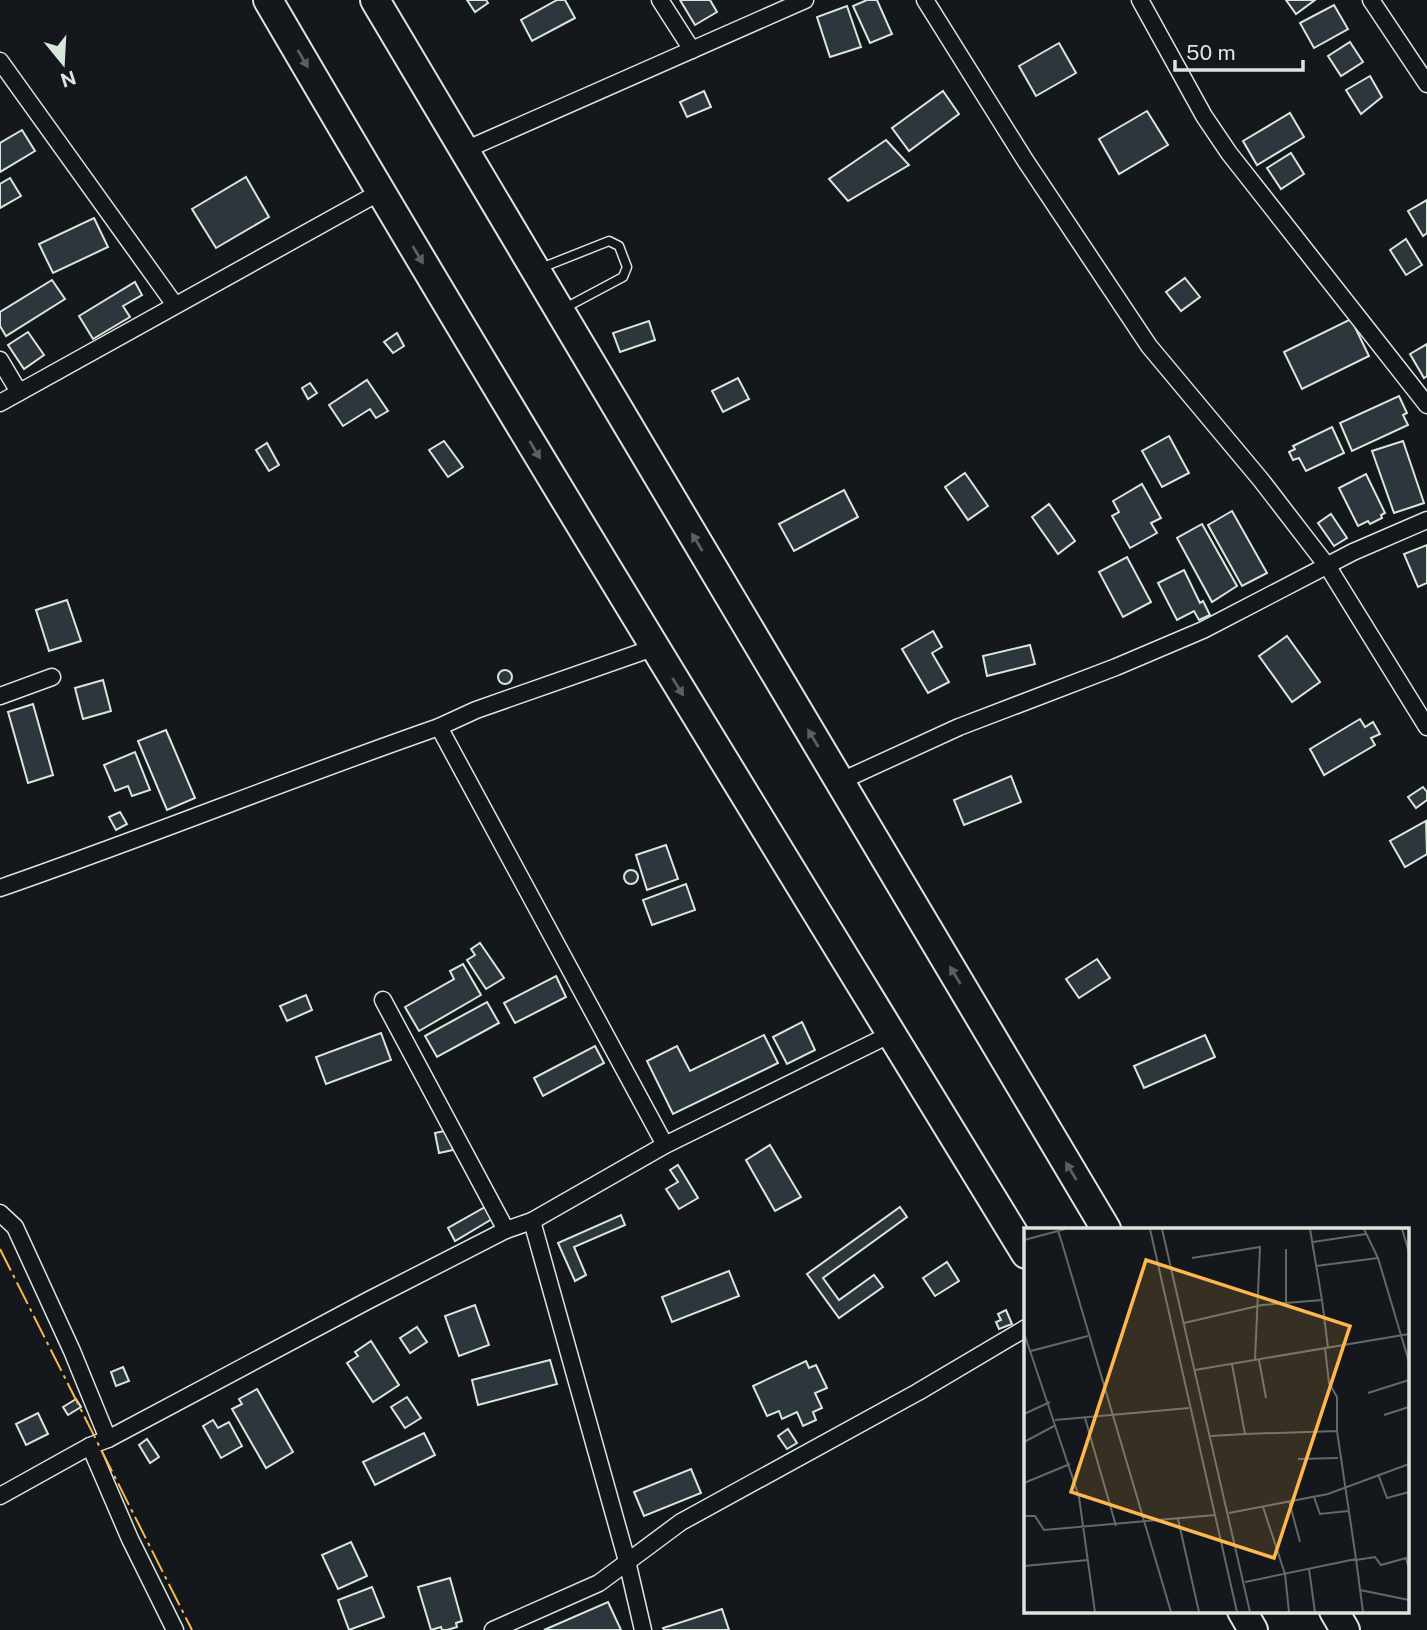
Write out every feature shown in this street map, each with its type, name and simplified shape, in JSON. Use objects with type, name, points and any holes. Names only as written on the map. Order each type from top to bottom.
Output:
[{"type":"highway","points":[[268,0],[653,648],[1024,1252]]},
{"type":"highway","points":[[375,0],[1105,1228]]},
{"type":"highway","points":[[1243,1612],[1253,1630]]},
{"type":"highway","points":[[1335,1612],[1345,1630]]},
{"type":"street","points":[[660,0],[692,50]]},
{"type":"street","points":[[465,150],[805,0]]},
{"type":"street","points":[[925,0],[1026,160],[1149,346],[1261,480],[1328,567],[1427,727]]},
{"type":"street","points":[[1140,0],[1204,116],[1229,153],[1427,405]]},
{"type":"street","points":[[1371,0],[1427,84]]},
{"type":"street","points":[[0,61],[175,305]]},
{"type":"street","points":[[0,403],[380,192]]},
{"type":"street","points":[[0,360],[19,392]]},
{"type":"street","points":[[839,782],[959,727],[1116,667],[1203,630],[1353,552],[1427,520]]},
{"type":"street","points":[[0,888],[118,847],[341,761],[439,727],[476,710],[653,648]]},
{"type":"street","points":[[0,696],[52,677]]},
{"type":"street","points":[[439,727],[665,1144]]},
{"type":"street","points":[[383,1000],[506,1230]]},
{"type":"street","points":[[0,1496],[90,1446],[506,1230],[532,1221],[665,1144],[891,1034]]},
{"type":"street","points":[[0,1213],[15,1227],[72,1351],[108,1439]]},
{"type":"street","points":[[532,1221],[627,1561],[643,1630]]},
{"type":"street","points":[[493,1630],[599,1583],[681,1522],[1024,1329]]},
{"type":"street","points":[[90,1446],[130,1539],[175,1630]]},
{"type":"lane","points":[[536,270],[609,241],[619,246],[627,267],[623,277],[560,310]]},
{"type":"building","points":[[467,0],[486,0],[488,3],[475,12]]},
{"type":"building","points":[[557,0],[565,0],[575,18],[532,41],[521,20]]},
{"type":"building","points":[[680,0],[710,0],[717,12],[695,25]]},
{"type":"building","points":[[867,0],[877,0],[892,34],[870,43],[853,6]]},
{"type":"building","points":[[1286,0],[1315,0],[1296,14]]},
{"type":"building","points":[[1334,5],[1348,29],[1314,48],[1300,23]]},
{"type":"building","points":[[847,6],[861,47],[830,57],[817,17]]},
{"type":"building","points":[[1350,42],[1363,62],[1341,76],[1328,56]]},
{"type":"building","points":[[1059,43],[1076,73],[1036,96],[1019,66]]},
{"type":"building","points":[[1370,76],[1382,97],[1361,114],[1346,90]]},
{"type":"building","points":[[704,91],[711,107],[687,117],[680,102]]},
{"type":"building","points":[[943,91],[959,114],[909,151],[892,128]]},
{"type":"building","points":[[1147,111],[1168,145],[1119,174],[1099,139]]},
{"type":"building","points":[[1290,113],[1304,137],[1257,165],[1243,141]]},
{"type":"building","points":[[22,130],[35,151],[0,172],[0,143]]},
{"type":"building","points":[[886,140],[909,165],[848,201],[829,179]]},
{"type":"building","points":[[1291,153],[1304,174],[1281,189],[1267,168]]},
{"type":"building","points":[[246,177],[269,217],[216,248],[192,209]]},
{"type":"building","points":[[10,178],[21,196],[0,208],[0,184]]},
{"type":"building","points":[[1427,200],[1427,233],[1423,236],[1408,211]]},
{"type":"building","points":[[94,218],[108,247],[53,273],[39,244]]},
{"type":"building","points":[[1406,239],[1422,265],[1406,275],[1390,250]]},
{"type":"building","points":[[1185,278],[1200,297],[1181,311],[1166,292]]},
{"type":"building","points":[[52,280],[65,299],[6,336],[0,326],[0,312]]},
{"type":"building","points":[[135,282],[142,295],[123,306],[130,317],[93,339],[79,316]]},
{"type":"building","points":[[1351,319],[1369,356],[1302,389],[1284,352]]},
{"type":"building","points":[[649,321],[655,340],[620,352],[613,333]]},
{"type":"building","points":[[28,332],[44,355],[24,369],[8,345]]},
{"type":"building","points":[[397,333],[404,346],[393,353],[384,342]]},
{"type":"building","points":[[1427,344],[1427,376],[1424,378],[1410,354]]},
{"type":"building","points":[[738,378],[749,399],[723,412],[712,391]]},
{"type":"building","points":[[367,380],[388,411],[376,418],[370,409],[343,426],[329,405]]},
{"type":"building","points":[[310,383],[317,393],[308,399],[302,388]]},
{"type":"building","points":[[1399,396],[1407,413],[1403,415],[1408,425],[1352,451],[1340,423]]},
{"type":"building","points":[[1332,427],[1344,453],[1306,471],[1299,458],[1293,460],[1289,452],[1295,449],[1293,446]]},
{"type":"building","points":[[1169,436],[1189,473],[1162,487],[1142,451]]},
{"type":"building","points":[[444,441],[463,467],[448,477],[429,450]]},
{"type":"building","points":[[1403,441],[1424,503],[1394,513],[1372,451]]},
{"type":"building","points":[[267,443],[279,465],[269,471],[256,450]]},
{"type":"building","points":[[965,473],[988,506],[968,520],[945,487]]},
{"type":"building","points":[[1366,474],[1385,513],[1381,515],[1382,518],[1370,524],[1368,521],[1358,526],[1339,488]]},
{"type":"building","points":[[1142,484],[1161,518],[1151,523],[1157,533],[1130,548],[1112,516],[1119,512],[1113,501]]},
{"type":"building","points":[[844,490],[858,517],[794,551],[779,524]]},
{"type":"building","points":[[1049,504],[1075,541],[1058,554],[1032,517]]},
{"type":"building","points":[[1232,511],[1267,573],[1242,586],[1208,525]]},
{"type":"building","points":[[1331,514],[1347,538],[1334,546],[1318,523]]},
{"type":"building","points":[[1202,524],[1237,586],[1212,602],[1177,538]]},
{"type":"building","points":[[1427,545],[1427,583],[1418,587],[1404,554]]},
{"type":"building","points":[[1127,557],[1151,602],[1123,617],[1099,572]]},
{"type":"building","points":[[1184,570],[1200,603],[1203,601],[1210,615],[1199,620],[1194,611],[1177,620],[1158,583]]},
{"type":"building","points":[[67,600],[81,641],[49,651],[36,610]]},
{"type":"building","points":[[933,631],[942,647],[932,653],[949,682],[928,693],[902,649]]},
{"type":"building","points":[[1287,636],[1320,682],[1292,702],[1259,656]]},
{"type":"building","points":[[1030,645],[1035,664],[987,676],[983,656]]},
{"type":"building","points":[[505,670],[510,672],[510,682],[505,684],[500,682],[498,677],[500,672]]},
{"type":"building","points":[[103,680],[111,711],[83,719],[75,688]]},
{"type":"building","points":[[33,704],[53,775],[28,783],[8,712]]},
{"type":"building","points":[[1360,719],[1365,727],[1373,722],[1380,734],[1371,738],[1375,745],[1324,775],[1310,749]]},
{"type":"building","points":[[166,730],[195,798],[167,810],[138,741]]},
{"type":"building","points":[[135,752],[150,790],[132,796],[128,786],[115,791],[104,765]]},
{"type":"building","points":[[1011,776],[1021,802],[964,825],[954,800]]},
{"type":"building","points":[[1423,787],[1427,792],[1427,800],[1416,808],[1408,797]]},
{"type":"building","points":[[120,812],[127,824],[116,830],[109,817]]},
{"type":"building","points":[[1426,821],[1427,854],[1405,867],[1390,841]]},
{"type":"building","points":[[666,845],[678,879],[647,890],[636,855]]},
{"type":"building","points":[[628,870],[634,870],[638,877],[634,884],[628,884],[624,880],[624,874]]},
{"type":"building","points":[[686,884],[695,910],[652,925],[643,900]]},
{"type":"building","points":[[480,943],[504,978],[486,989],[467,960],[475,955],[471,949]]},
{"type":"building","points":[[1097,959],[1110,978],[1079,998],[1066,979]]},
{"type":"building","points":[[463,964],[481,995],[419,1031],[405,1007],[454,979],[450,971]]},
{"type":"building","points":[[556,976],[566,997],[515,1023],[504,1003]]},
{"type":"building","points":[[306,995],[312,1010],[287,1021],[280,1006]]},
{"type":"building","points":[[487,1002],[499,1023],[437,1057],[425,1036]]},
{"type":"building","points":[[802,1022],[815,1050],[787,1064],[773,1037]]},
{"type":"building","points":[[381,1033],[391,1060],[326,1084],[316,1057]]},
{"type":"building","points":[[764,1035],[778,1063],[673,1114],[647,1061],[677,1046],[690,1071]]},
{"type":"building","points":[[1205,1035],[1215,1057],[1144,1088],[1134,1066]]},
{"type":"building","points":[[595,1046],[604,1063],[543,1096],[534,1078]]},
{"type":"building","points":[[449,1130],[453,1150],[439,1153],[435,1133]]},
{"type":"building","points":[[770,1145],[801,1197],[775,1211],[746,1160]]},
{"type":"building","points":[[678,1165],[698,1198],[679,1209],[666,1189],[678,1182],[670,1170]]},
{"type":"building","points":[[485,1207],[492,1219],[455,1241],[448,1228]]},
{"type":"building","points":[[900,1207],[907,1217],[823,1278],[839,1300],[874,1275],[883,1287],[839,1318],[807,1274]]},
{"type":"building","points":[[621,1215],[625,1225],[574,1247],[586,1275],[575,1281],[558,1243]]},
{"type":"building","points":[[947,1262],[959,1281],[935,1296],[923,1278]]},
{"type":"building","points":[[729,1271],[739,1296],[672,1322],[662,1297]]},
{"type":"building","points":[[475,1305],[489,1345],[459,1356],[445,1316]]},
{"type":"building","points":[[1006,1310],[1012,1324],[999,1329],[996,1322],[1001,1320],[998,1314]]},
{"type":"building","points":[[417,1327],[427,1342],[410,1353],[400,1338]]},
{"type":"building","points":[[371,1341],[399,1385],[373,1402],[347,1363],[358,1356],[355,1352]]},
{"type":"building","points":[[550,1360],[557,1384],[478,1405],[472,1380]]},
{"type":"building","points":[[806,1361],[809,1368],[816,1365],[827,1388],[815,1393],[822,1408],[813,1412],[816,1420],[803,1426],[797,1412],[782,1419],[779,1411],[767,1416],[753,1386]]},
{"type":"building","points":[[123,1367],[129,1381],[116,1386],[111,1372]]},
{"type":"building","points":[[257,1389],[293,1452],[266,1468],[232,1409],[242,1404],[239,1399]]},
{"type":"building","points":[[407,1397],[421,1418],[405,1428],[391,1407]]},
{"type":"building","points":[[76,1399],[81,1407],[68,1415],[63,1407]]},
{"type":"building","points":[[38,1413],[48,1434],[26,1445],[16,1424]]},
{"type":"building","points":[[213,1420],[218,1428],[229,1422],[242,1446],[221,1458],[203,1426]]},
{"type":"building","points":[[788,1429],[797,1443],[787,1449],[778,1436]]},
{"type":"building","points":[[424,1433],[435,1455],[375,1485],[363,1462]]},
{"type":"building","points":[[147,1439],[159,1457],[150,1463],[139,1445]]},
{"type":"building","points":[[691,1469],[701,1493],[644,1516],[634,1492]]},
{"type":"building","points":[[351,1542],[367,1576],[338,1589],[322,1555]]},
{"type":"building","points":[[450,1578],[462,1621],[456,1623],[457,1627],[447,1630],[442,1630],[441,1627],[431,1630],[418,1587]]},
{"type":"building","points":[[372,1587],[384,1617],[349,1630],[338,1600]]},
{"type":"building","points":[[608,1602],[621,1630],[544,1630]]},
{"type":"building","points":[[722,1609],[729,1630],[663,1628]]},
{"type":"power","points":[[0,1249],[192,1630]]}]
